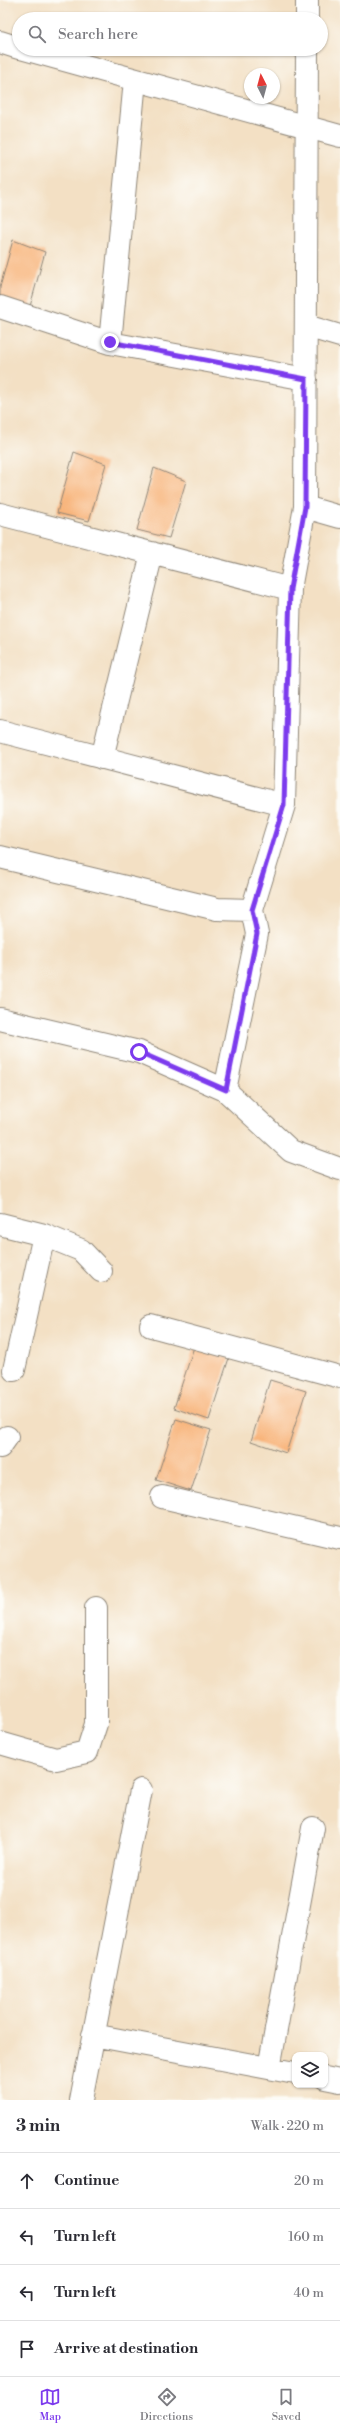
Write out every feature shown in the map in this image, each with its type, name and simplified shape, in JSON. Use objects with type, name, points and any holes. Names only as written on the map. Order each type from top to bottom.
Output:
[{"type":"street","points":[[307,0],[307,12]]},
{"type":"street","points":[[0,42],[12,46]]},
{"type":"street","points":[[49,56],[340,136]]},
{"type":"street","points":[[226,1090],[257,934],[252,910],[284,805],[290,589],[305,507],[307,56]]},
{"type":"street","points":[[110,342],[135,80]]},
{"type":"street","points":[[0,307],[110,342],[306,379]]},
{"type":"street","points":[[306,326],[340,336]]},
{"type":"street","points":[[305,507],[340,517]]},
{"type":"street","points":[[0,514],[290,589]]},
{"type":"street","points":[[102,758],[152,553]]},
{"type":"street","points":[[0,731],[284,805]]},
{"type":"street","points":[[0,857],[217,909],[252,910]]},
{"type":"street","points":[[0,1019],[139,1052],[226,1090],[291,1151],[340,1169]]},
{"type":"street","points":[[0,1224],[44,1235],[81,1250],[100,1271]]},
{"type":"street","points":[[14,1370],[44,1235]]},
{"type":"street","points":[[151,1326],[340,1377]]},
{"type":"street","points":[[162,1497],[340,1538]]},
{"type":"street","points":[[0,1744],[56,1759],[87,1752],[96,1724],[96,1608]]},
{"type":"street","points":[[81,2100],[141,1790]]},
{"type":"street","points":[[269,2068],[313,1828]]},
{"type":"street","points":[[93,2035],[292,2072]]},
{"type":"street","points":[[328,2079],[340,2081]]},
{"type":"building","points":[[13,240],[45,252],[29,310],[0,303],[0,287]]},
{"type":"building","points":[[74,452],[106,464],[89,521],[57,513]]},
{"type":"building","points":[[154,468],[186,481],[169,538],[137,530]]},
{"type":"building","points":[[194,1347],[229,1358],[209,1420],[174,1408]]},
{"type":"building","points":[[270,1380],[306,1391],[286,1453],[251,1441]]},
{"type":"building","points":[[176,1419],[211,1430],[191,1491],[156,1480]]},
{"type":"route","points":[[110,342],[261,372],[306,379],[305,507],[290,589],[284,805],[252,910],[257,934],[226,1090],[139,1052]]}]
